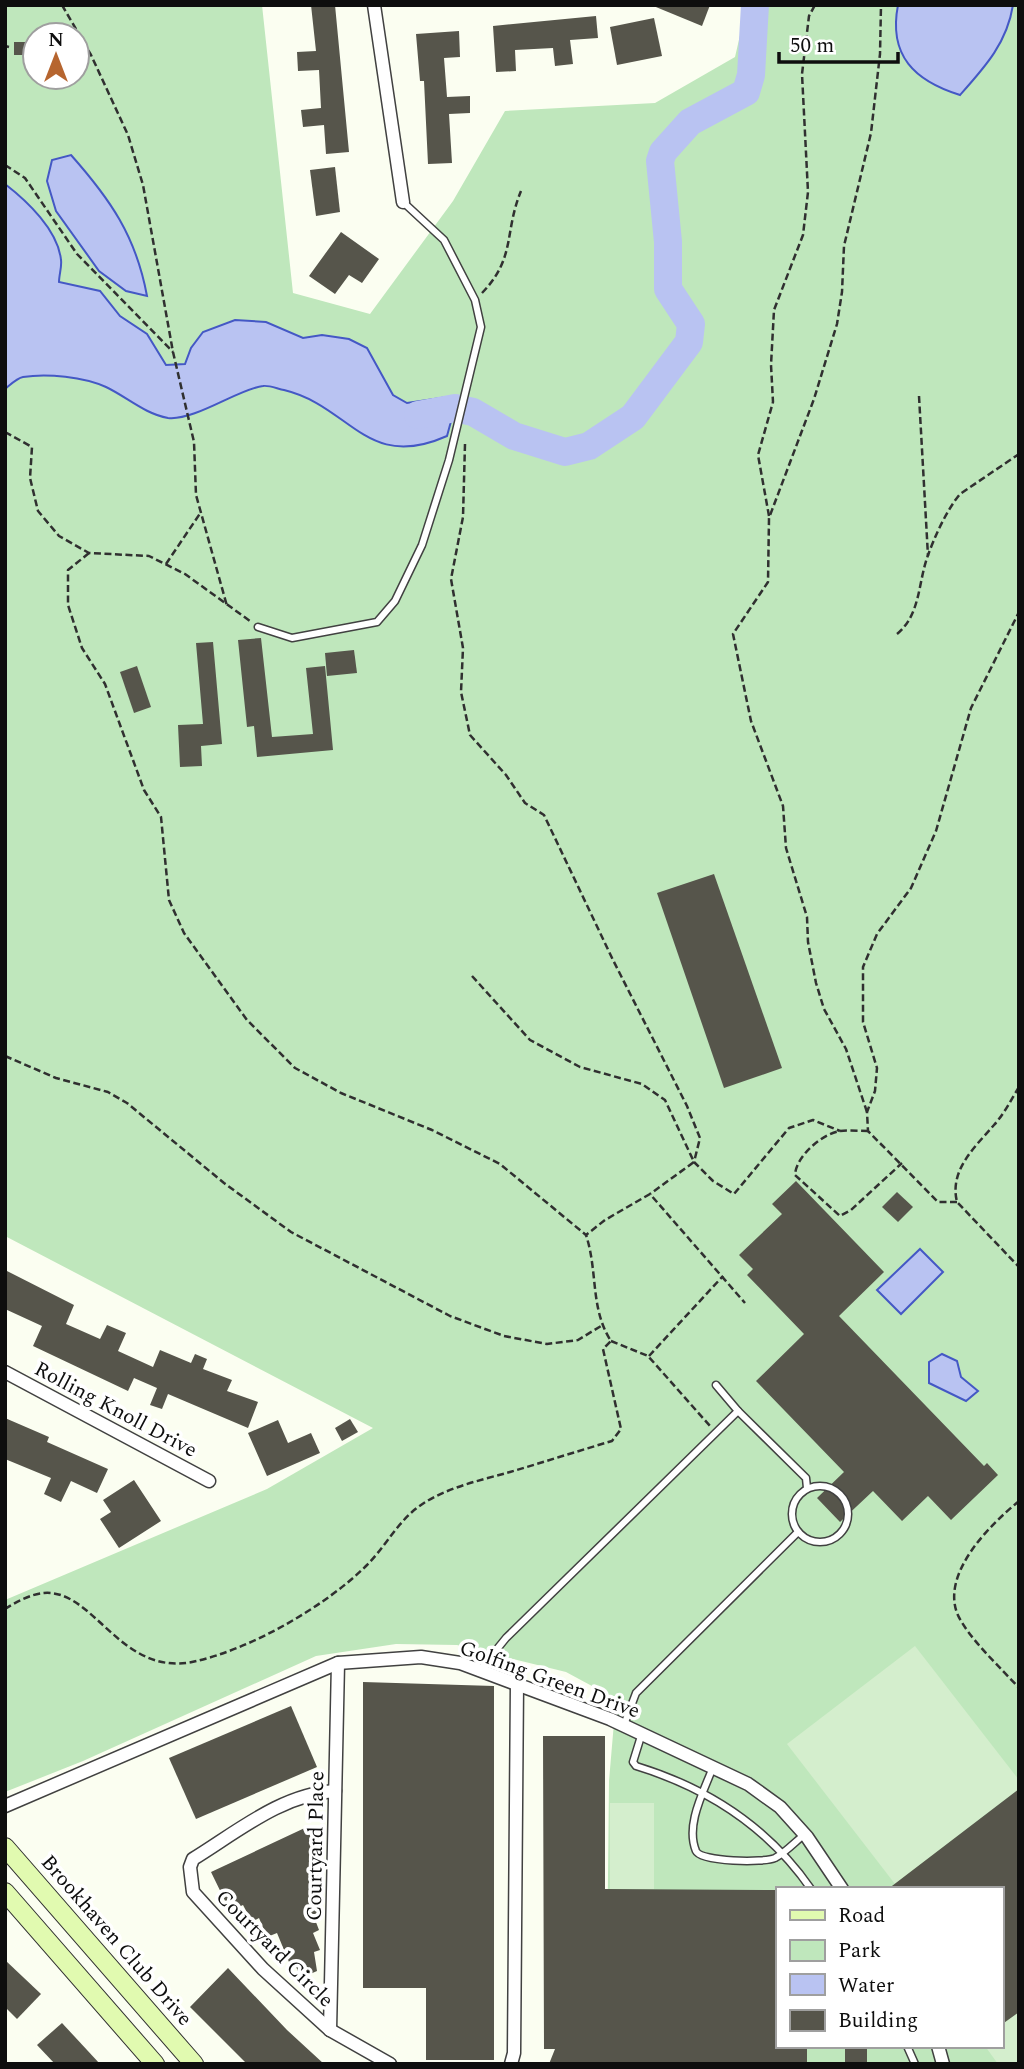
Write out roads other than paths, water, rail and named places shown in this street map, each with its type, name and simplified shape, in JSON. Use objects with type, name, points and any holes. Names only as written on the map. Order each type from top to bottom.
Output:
[{"type":"main road","name":"Brookhaven Club Drive","points":[[5,1847],[194,2064]]},
{"type":"main road","points":[[5,1892],[155,2064]]},
{"type":"main road","points":[[141,2047],[162,2026]]},
{"type":"street","points":[[374,5],[403,202]]},
{"type":"street","name":"Rolling Knoll Drive","points":[[5,1372],[209,1481]]},
{"type":"street","name":"Golfing Green Drive","points":[[5,1806],[338,1663],[421,1657],[460,1663],[517,1683],[624,1725],[748,1784],[780,1807],[805,1834],[841,1887]]},
{"type":"street","name":"Courtyard Place","points":[[330,2030],[338,1663]]},
{"type":"street","points":[[511,2064],[514,2053],[517,1683]]},
{"type":"street","name":"Courtyard Circle","points":[[335,1791],[313,1792],[288,1801],[193,1859],[190,1867],[193,1892],[263,1969],[330,2030],[390,2064]]},
{"type":"lane","points":[[258,627],[292,638],[377,622],[396,601],[422,545],[466,396],[481,327],[475,300],[444,240],[403,202]]},
{"type":"lane","points":[[716,1385],[806,1478],[807,1488]]},
{"type":"lane","points":[[480,1671],[506,1638],[717,1434],[738,1410]]},
{"type":"lane","points":[[825,1486],[842,1495],[848,1514],[846,1523],[834,1538],[825,1542],[815,1542],[798,1532],[791,1517],[792,1508],[800,1493],[807,1488],[825,1486]]},
{"type":"lane","points":[[624,1725],[636,1693],[798,1532]]},
{"type":"lane","points":[[642,1733],[634,1762],[636,1766],[703,1793],[731,1808],[782,1852],[809,1887]]},
{"type":"lane","points":[[713,1767],[695,1815],[695,1849],[700,1856],[710,1860],[774,1858],[805,1834]]},
{"type":"lane","points":[[908,2048],[915,2064]]},
{"type":"water","points":[[898,5],[1013,5],[1000,43],[960,95],[930,82],[908,64],[897,39]]},
{"type":"water","points":[[71,155],[98,187],[119,219],[136,255],[147,296],[126,291],[99,271],[56,211],[47,181],[52,160]]},
{"type":"water","points":[[5,184],[32,208],[48,227],[59,249],[59,282],[100,291],[120,316],[147,334],[166,365],[185,364],[191,348],[203,332],[235,320],[266,322],[303,338],[322,335],[349,339],[367,348],[393,395],[407,403],[447,397],[456,403],[447,436],[419,445],[397,446],[377,441],[307,398],[268,386],[253,388],[179,418],[160,416],[106,387],[76,378],[43,375],[23,377],[5,389]]},
{"type":"water","points":[[920,1249],[943,1272],[901,1314],[877,1290]]},
{"type":"water","points":[[942,1354],[957,1361],[961,1377],[978,1391],[966,1401],[929,1383],[929,1362]]},
{"type":"waterway","points":[[418,415],[455,408],[473,412],[514,436],[565,452],[589,446],[633,417],[689,342],[691,324],[668,289],[668,242],[660,161],[663,152],[690,122],[746,92],[751,75],[755,5]]}]
